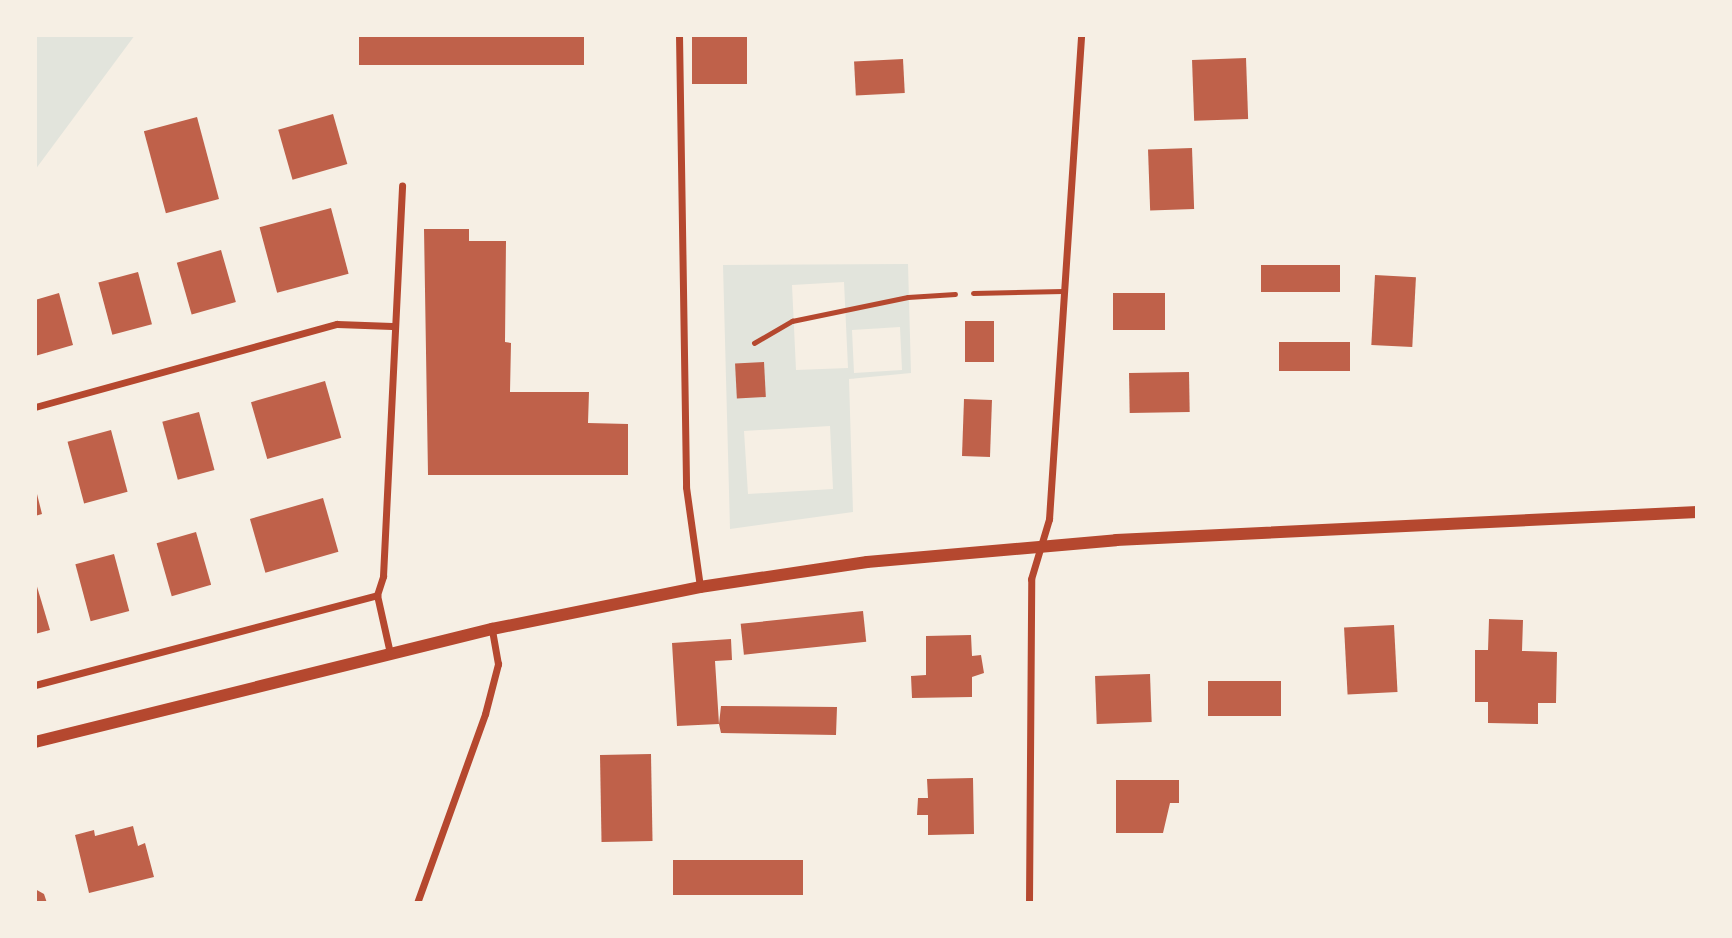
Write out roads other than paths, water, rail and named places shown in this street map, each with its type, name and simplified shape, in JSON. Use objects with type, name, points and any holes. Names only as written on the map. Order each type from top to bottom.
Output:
[{"type":"street","points":[[679,35],[686,487],[699,587]]},
{"type":"street","points":[[1029,903],[1031,579],[1049,519],[1080,35]]},
{"type":"street","points":[[390,653],[377,596],[383,576],[392,326],[402,185]]},
{"type":"street","points":[[35,407],[337,324],[392,326]]},
{"type":"street","points":[[35,742],[492,629],[699,587],[867,562],[1041,545],[1697,512]]},
{"type":"street","points":[[35,685],[377,596]]},
{"type":"street","points":[[417,903],[485,714],[498,664],[492,629]]},
{"type":"lane","points":[[972,293],[1063,291]]}]
